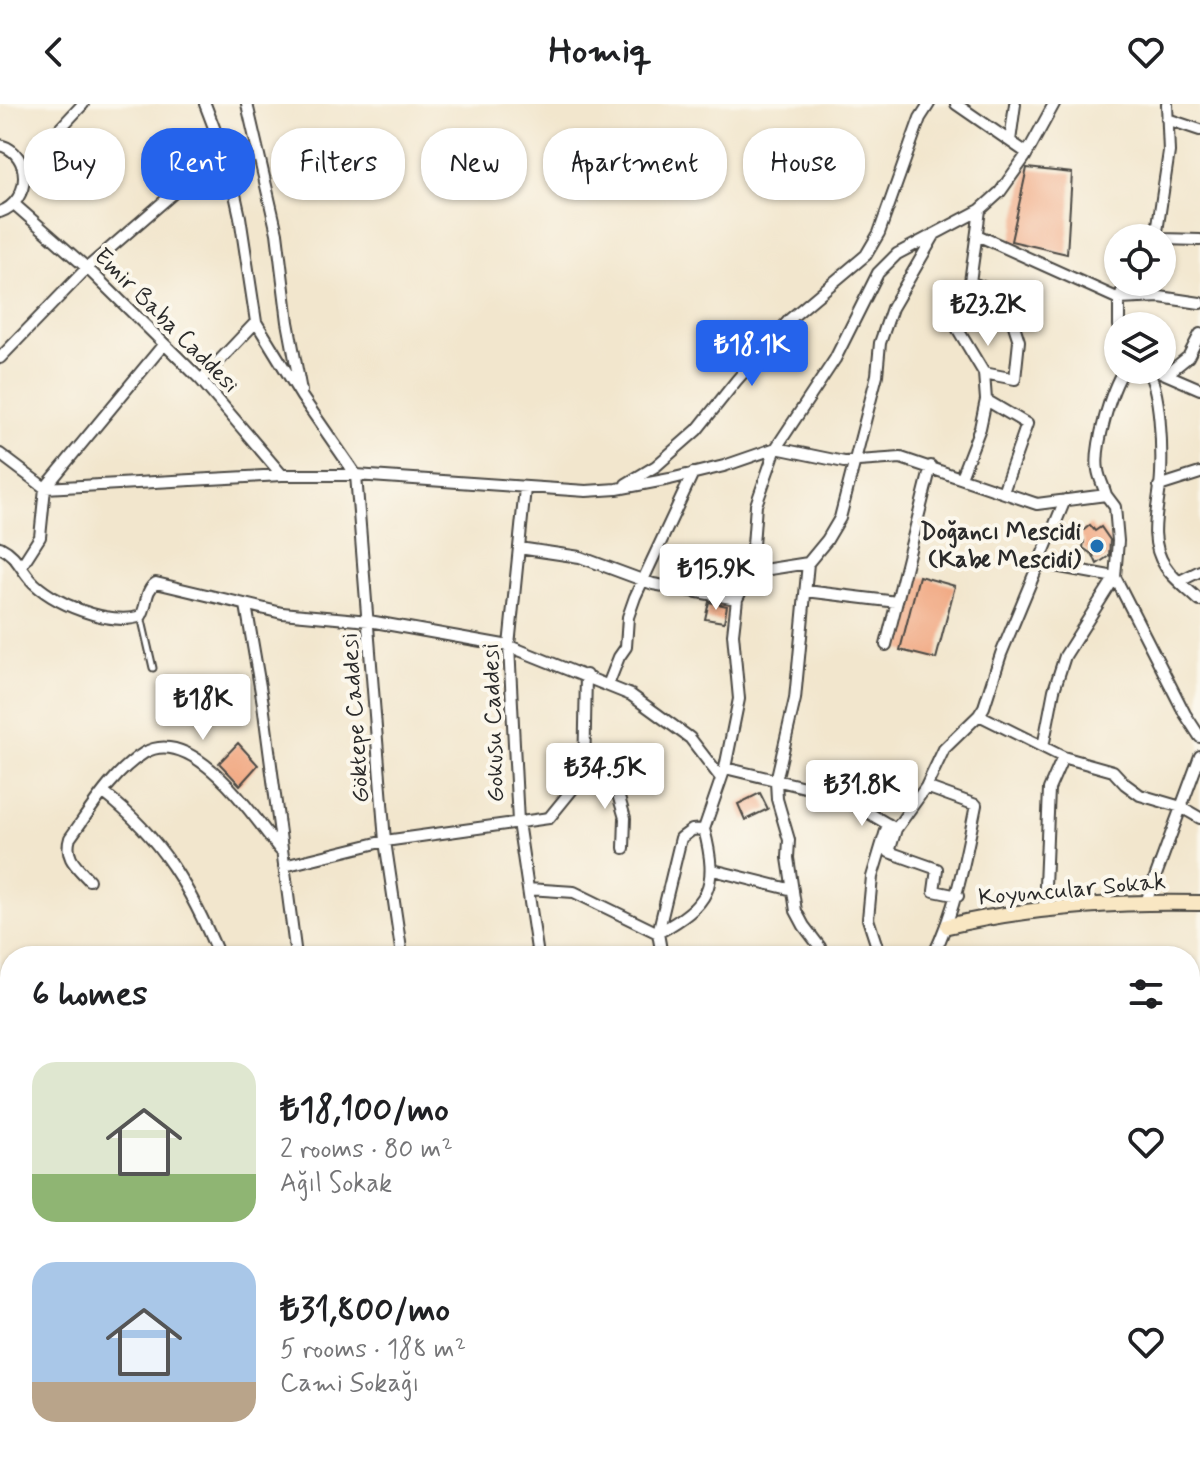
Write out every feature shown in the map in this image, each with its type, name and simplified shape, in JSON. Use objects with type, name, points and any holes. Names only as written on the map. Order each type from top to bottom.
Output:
[{"type":"street","points":[[61,128],[83,104]]},
{"type":"street","points":[[205,104],[229,167],[256,322],[302,397],[356,475]]},
{"type":"street","points":[[247,104],[277,233],[288,322],[302,397]]},
{"type":"street","points":[[617,489],[656,466],[697,430],[790,319],[866,255],[879,233],[920,118],[929,104]]},
{"type":"street","points":[[956,104],[1027,153]]},
{"type":"street","points":[[1010,141],[1015,104]]},
{"type":"street","points":[[658,933],[679,921],[704,899],[713,870],[704,829],[723,772],[739,699],[733,634],[737,599],[751,572],[756,505],[776,448],[835,359],[878,273],[897,254],[980,210],[1000,192],[1027,153],[1054,104]]},
{"type":"street","points":[[1158,224],[1169,152],[1167,104]]},
{"type":"street","points":[[1167,119],[1200,130]]},
{"type":"street","points":[[0,145],[17,155],[24,167]]},
{"type":"street","points":[[0,212],[14,204],[24,185]]},
{"type":"street","points":[[0,358],[87,268],[166,200]]},
{"type":"street","name":"Emir Baba Caddesi","points":[[14,204],[87,268],[201,380],[282,475]]},
{"type":"street","points":[[961,477],[980,428],[986,400],[984,373],[957,328],[959,310],[970,282],[980,210]]},
{"type":"street","points":[[819,946],[796,911],[787,830],[777,799],[776,781],[795,699],[808,563],[840,518],[877,375],[880,343],[892,308],[936,233]]},
{"type":"street","points":[[977,235],[1119,299],[1160,297],[1200,303]]},
{"type":"street","points":[[1176,239],[1200,240]]},
{"type":"street","points":[[866,255],[884,267]]},
{"type":"street","points":[[970,282],[988,289],[1010,313],[1019,341],[1015,379],[984,373]]},
{"type":"street","points":[[1119,312],[1120,296]]},
{"type":"street","points":[[201,380],[256,322]]},
{"type":"street","points":[[1176,364],[1188,357],[1200,334]]},
{"type":"street","points":[[22,565],[40,537],[45,488],[164,344]]},
{"type":"street","points":[[1176,378],[1200,389]]},
{"type":"street","points":[[1043,747],[1054,690],[1065,656],[1115,577],[1118,541],[1115,507],[1106,495],[1097,469],[1099,450],[1117,384]]},
{"type":"street","points":[[1153,384],[1161,475],[1155,531],[1159,552],[1165,568],[1200,601]]},
{"type":"street","points":[[986,400],[1027,424],[1003,492]]},
{"type":"street","points":[[0,454],[45,488],[282,475],[356,475],[586,491],[617,489],[693,473],[776,448],[844,462],[901,458],[1037,504],[1106,495]]},
{"type":"street","points":[[886,645],[931,466]]},
{"type":"street","points":[[608,685],[626,647],[628,617],[693,473]]},
{"type":"street","points":[[1159,486],[1200,473]]},
{"type":"street","name":"Göktepe Caddesi","points":[[356,475],[385,841],[401,946]]},
{"type":"street","name":"Gokusu Caddesi","points":[[525,488],[509,646],[518,822],[537,946]]},
{"type":"street","points":[[877,946],[868,919],[872,877],[892,826],[926,787],[944,749],[979,715],[1065,500]]},
{"type":"street","points":[[0,547],[11,553],[31,580],[58,601],[103,617],[141,616],[148,592],[156,583],[282,613],[369,621],[509,646],[631,695],[690,738],[723,772],[838,795],[892,826]]},
{"type":"street","points":[[519,548],[580,557],[643,581],[737,599]]},
{"type":"street","points":[[751,572],[808,563]]},
{"type":"street","points":[[1038,563],[1115,577]]},
{"type":"street","points":[[1180,581],[1200,571]]},
{"type":"street","points":[[1115,577],[1185,714],[1200,737]]},
{"type":"street","points":[[806,591],[897,602]]},
{"type":"street","points":[[246,605],[263,704],[295,946]]},
{"type":"street","points":[[284,866],[385,841],[549,818],[584,775],[586,675]]},
{"type":"street","points":[[979,715],[1063,757],[1113,771],[1140,795],[1181,807],[1200,818]]},
{"type":"street","points":[[89,880],[71,860],[70,838],[129,764],[158,747],[175,747],[192,755],[218,776],[282,851]]},
{"type":"street","points":[[1146,902],[1200,756]]},
{"type":"street","points":[[1044,910],[1049,789],[1063,757]]},
{"type":"street","points":[[584,775],[617,791],[625,818],[624,848]]},
{"type":"street","points":[[926,787],[976,805],[958,896],[938,946]]},
{"type":"street","points":[[104,793],[148,831],[168,856],[191,895],[214,946]]},
{"type":"street","points":[[892,826],[889,852],[937,869],[934,891],[958,896]]},
{"type":"street","points":[[660,946],[658,933],[681,838],[692,830],[704,829]]},
{"type":"street","points":[[713,870],[793,890]]},
{"type":"street","points":[[528,889],[574,892],[658,933]]},
{"type":"street","name":"Koyuncular Sokak","points":[[948,926],[1006,912],[1146,902],[1200,903]]},
{"type":"lane","points":[[141,616],[153,668]]},
{"type":"building","points":[[1027,168],[1072,173],[1067,254],[1011,241]]},
{"type":"building","name":"Doğancı Mescidi (Kabe Mescidi)","points":[[1090,525],[1095,531],[1101,527],[1110,540],[1109,556],[1097,564],[1093,555],[1083,548],[1084,541],[1079,534]]},
{"type":"building","points":[[919,576],[955,586],[936,659],[900,650]]},
{"type":"building","points":[[709,602],[727,606],[724,622],[705,619]]},
{"type":"building","points":[[238,743],[258,765],[240,785],[219,763]]},
{"type":"building","points":[[760,793],[768,809],[745,820],[738,804]]},
{"type":"place","name":"Doğancı Mescidi (Kabe Mescidi)","points":[[1097,546]]}]
